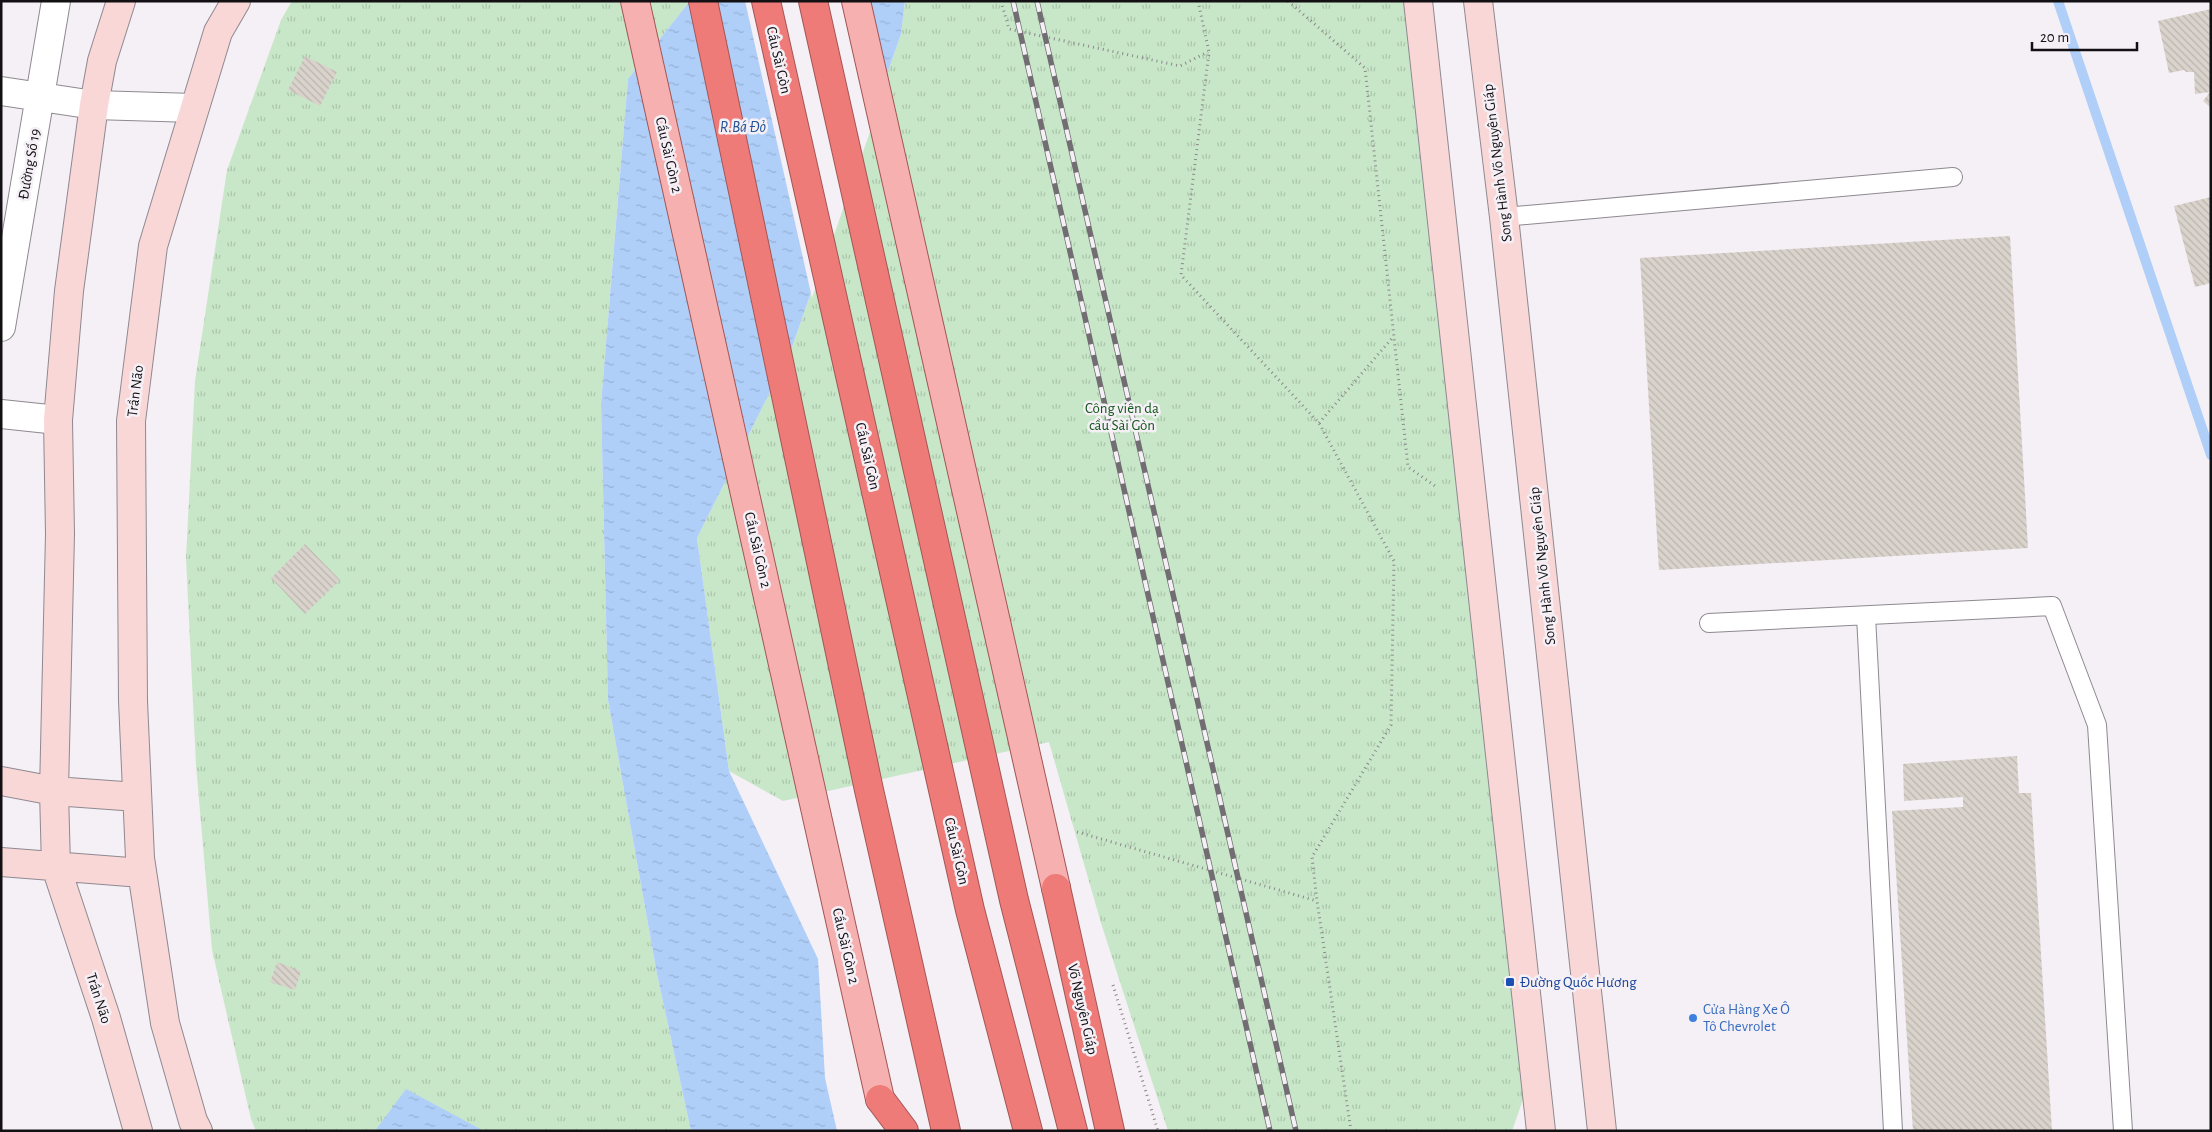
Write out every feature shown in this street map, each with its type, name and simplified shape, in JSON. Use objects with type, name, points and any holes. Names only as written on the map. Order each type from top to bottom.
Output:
[{"type":"highway","points":[[703,1],[870,790],[946,1131]]},
{"type":"highway","name":"Cầu Sài Gòn","points":[[766,1],[970,910],[1028,1131]]},
{"type":"highway","points":[[813,1],[1014,900],[1073,1131]]},
{"type":"highway","name":"Võ Nguyên Giáp","points":[[1056,888],[1110,1131]]},
{"type":"highway","points":[[880,1100],[904,1131]]},
{"type":"main road","name":"Trần Não","points":[[122,1],[102,61],[94,105],[70,291],[58,420],[60,534],[54,791],[56,867],[106,1018],[138,1131]]},
{"type":"main road","name":"Trần Não","points":[[198,1131],[193,1121],[165,1023],[142,872],[133,701],[131,421],[152,246],[218,32],[236,1]]},
{"type":"main road","name":"Cầu Sài Gòn 2","points":[[635,1],[880,1100]]},
{"type":"main road","points":[[856,1],[1056,888]]},
{"type":"main road","points":[[1418,1],[1541,1131]]},
{"type":"main road","name":"Song Hành Võ Nguyên Giáp","points":[[1478,1],[1504,217],[1602,1131]]},
{"type":"main road","points":[[1,781],[54,791],[137,797]]},
{"type":"main road","points":[[1,862],[142,872]]},
{"type":"street","name":"Đường Số 19","points":[[1,327],[56,1]]},
{"type":"street","points":[[1,91],[94,105],[194,108]]},
{"type":"street","points":[[1,414],[58,420]]},
{"type":"lane","points":[[1504,217],[1953,177]]},
{"type":"lane","points":[[1709,623],[2052,606],[2097,725],[2123,1131]]},
{"type":"lane","points":[[1866,616],[1893,1131]]},
{"type":"path","points":[[1001,1],[1009,29],[1180,66],[1209,52]]},
{"type":"path","points":[[1198,1],[1209,52],[1181,275],[1319,423],[1394,560],[1391,725],[1312,857],[1351,1131]]},
{"type":"path","points":[[1288,1],[1365,68],[1408,467],[1446,494]]},
{"type":"path","points":[[1319,423],[1394,336]]},
{"type":"path","points":[[1074,832],[1317,901]]},
{"type":"path","points":[[1111,980],[1158,1131]]},
{"type":"green space","points":[[292,1],[690,1],[628,79],[601,404],[608,700],[657,974],[691,1131],[256,1131],[251,1119],[212,950],[196,765],[186,558],[195,381],[227,170],[281,20]]},
{"type":"green space","name":"Công viên dạ cầu Sài Gòn","points":[[905,1],[1414,1],[1528,1085],[1512,1131],[1168,1131],[1101,923],[1049,742],[783,801],[729,771],[697,538],[791,350],[901,34]]},
{"type":"water","name":"R.Bá Đỏ","points":[[690,1],[905,1],[901,34],[791,350],[697,538],[729,771],[818,959],[825,1078],[837,1131],[691,1131],[657,974],[608,700],[601,404],[628,79]]},
{"type":"water","points":[[406,1089],[484,1131],[375,1131]]},
{"type":"pier","points":[[745,1],[867,1],[886,86],[812,298]]},
{"type":"building","points":[[2211,9],[2211,108],[2203,101],[2210,92],[2195,94],[2194,72],[2186,72],[2184,70],[2169,73],[2158,21]]},
{"type":"building","points":[[305,56],[337,72],[320,106],[288,90]]},
{"type":"building","points":[[2211,197],[2211,283],[2195,287],[2174,206]]},
{"type":"building","points":[[2010,236],[2028,548],[1659,570],[1640,258]]},
{"type":"building","points":[[305,544],[340,580],[305,614],[271,578]]},
{"type":"building","points":[[2017,756],[2019,793],[2031,793],[2052,1131],[1913,1131],[1892,811],[1963,807],[1963,797],[1904,801],[1903,764]]},
{"type":"building","points":[[277,962],[301,971],[295,990],[270,982]]},
{"type":"waterway","points":[[2058,1],[2211,455]]},
{"type":"railway","points":[[1013,1],[1270,1131]]},
{"type":"railway","points":[[1037,1],[1296,1131]]},
{"type":"place","name":"Đường Quốc Hương","points":[[1510,982]]},
{"type":"place","name":"Cửa Hàng Xe Ô Tô Chevrolet","points":[[1693,1018]]}]
